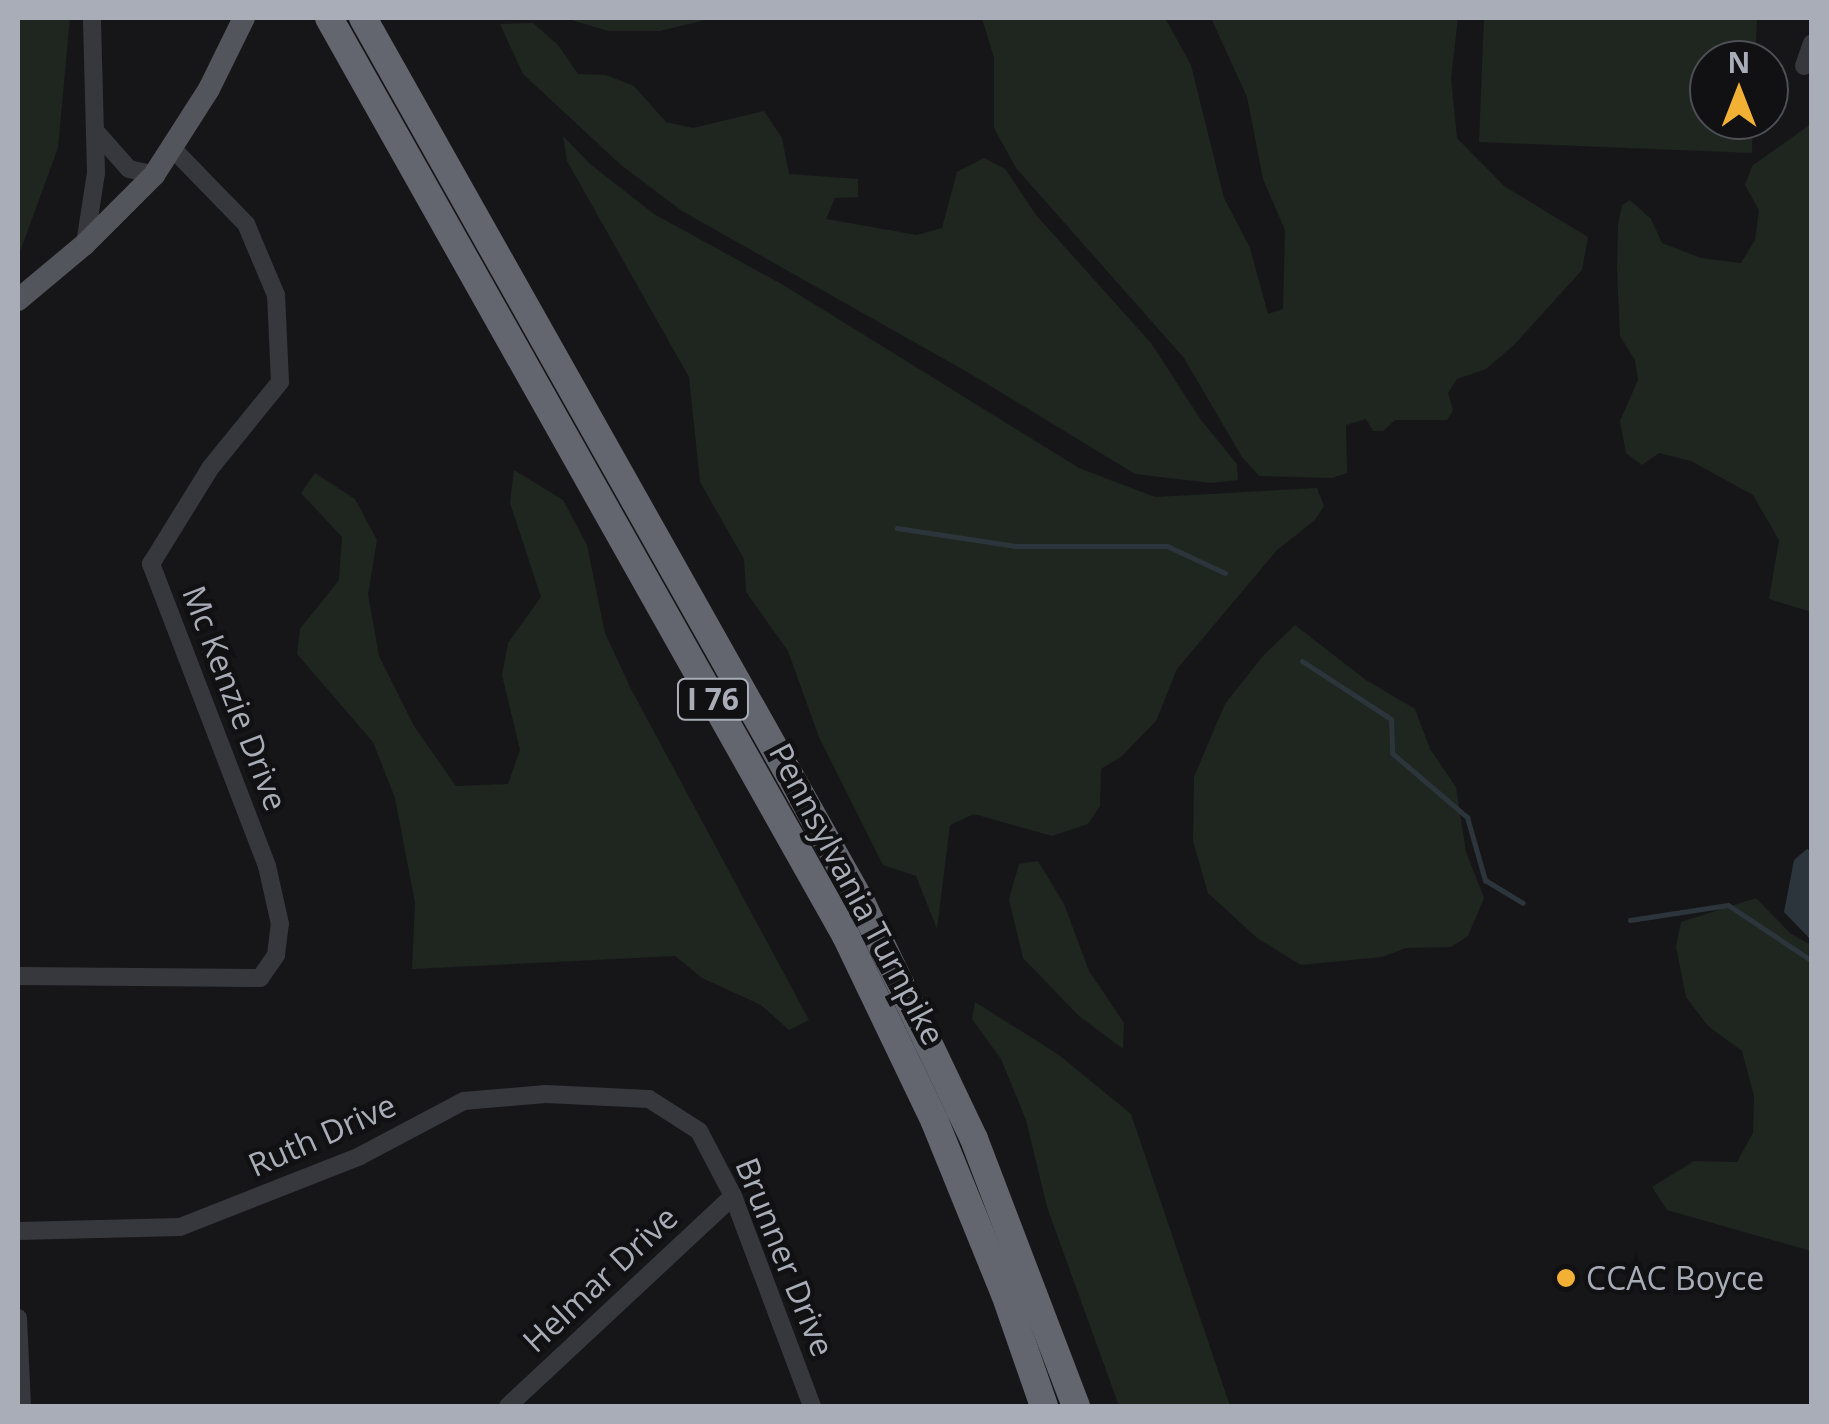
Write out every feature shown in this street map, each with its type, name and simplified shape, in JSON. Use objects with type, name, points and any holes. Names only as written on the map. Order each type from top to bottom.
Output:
[{"type":"highway","name":"Pennsylvania Turnpike","points":[[329,18],[846,936],[949,1156],[1005,1294],[1044,1406]]},
{"type":"highway","name":"Pennsylvania Turnpike","points":[[363,18],[862,904],[981,1156],[1076,1406]]},
{"type":"main road","points":[[18,300],[85,244],[154,174],[173,149],[244,18]]},
{"type":"street","points":[[85,244],[96,132],[92,18]]},
{"type":"street","points":[[1804,66],[1812,43]]},
{"type":"street","points":[[96,132],[129,169],[154,174]]},
{"type":"street","name":"Mc Kenzie Drive","points":[[18,976],[260,978],[276,955],[280,924],[266,866],[152,564],[211,468],[280,382],[276,295],[246,224],[173,149]]},
{"type":"street","name":"Ruth Drive","points":[[18,1231],[180,1227],[360,1156],[464,1102],[546,1094],[649,1099]]},
{"type":"street","name":"Brunner Drive","points":[[649,1099],[698,1131],[733,1196],[812,1406]]},
{"type":"street","name":"Helmar Drive","points":[[508,1406],[733,1196]]},
{"type":"street","points":[[18,1318],[22,1406]]},
{"type":"shaded area","points":[[18,18],[70,18],[58,148],[18,257]]},
{"type":"shaded area","points":[[565,18],[713,18],[660,31],[608,31]]},
{"type":"shaded area","points":[[982,18],[1165,18],[1191,65],[1224,198],[1250,248],[1268,314],[1283,309],[1285,230],[1263,179],[1247,97],[1211,18],[1458,18],[1451,78],[1457,138],[1504,186],[1588,237],[1582,270],[1514,345],[1486,369],[1457,379],[1448,393],[1453,410],[1447,420],[1395,420],[1383,431],[1373,431],[1366,419],[1346,425],[1347,473],[1332,478],[1259,476],[1242,457],[1184,358],[1016,168],[994,128],[994,58]]},
{"type":"shaded area","points":[[1484,18],[1757,18],[1756,40],[1689,40],[1689,140],[1752,140],[1752,153],[1479,142]]},
{"type":"shaded area","points":[[533,23],[558,45],[578,74],[606,75],[634,86],[666,122],[693,128],[764,111],[782,138],[789,174],[858,179],[858,197],[835,198],[826,219],[917,235],[942,228],[957,172],[984,158],[1005,169],[1036,215],[1151,343],[1201,420],[1237,464],[1238,480],[1211,483],[1135,474],[969,373],[682,211],[621,165],[523,74],[500,24]]},
{"type":"shaded area","points":[[1811,124],[1811,612],[1769,599],[1779,540],[1753,495],[1691,461],[1659,453],[1642,465],[1626,453],[1620,421],[1638,380],[1635,360],[1620,336],[1617,269],[1622,205],[1630,200],[1651,219],[1662,243],[1701,258],[1741,263],[1755,240],[1759,210],[1745,185],[1752,166]]},
{"type":"shaded area","points":[[563,136],[590,164],[654,214],[785,286],[1079,468],[1155,497],[1317,488],[1324,506],[1315,520],[1277,550],[1177,669],[1156,721],[1122,756],[1101,769],[1100,806],[1088,824],[1052,836],[974,814],[950,825],[937,929],[916,876],[883,865],[819,737],[788,651],[746,592],[744,559],[700,482],[689,377],[567,161]]},
{"type":"shaded area","points":[[514,470],[563,500],[587,545],[605,633],[631,689],[809,1020],[789,1030],[761,1005],[702,978],[675,956],[412,969],[415,903],[395,798],[373,742],[297,654],[300,629],[339,580],[342,537],[301,493],[315,473],[355,499],[377,540],[368,594],[379,656],[414,726],[456,786],[508,784],[520,750],[502,675],[508,643],[541,597],[510,503]]},
{"type":"shaded area","points":[[1295,625],[1366,680],[1415,709],[1430,749],[1456,787],[1466,852],[1484,898],[1468,936],[1451,947],[1406,948],[1382,957],[1301,965],[1257,938],[1208,893],[1193,841],[1194,777],[1225,704],[1262,657]]},
{"type":"shaded area","points":[[1807,849],[1811,851],[1811,940],[1784,912],[1794,860]]},
{"type":"shaded area","points":[[1038,861],[1064,904],[1089,971],[1124,1023],[1123,1049],[1079,1016],[1023,958],[1009,899],[1019,864]]},
{"type":"shaded area","points":[[1756,898],[1791,934],[1811,945],[1811,1251],[1667,1210],[1652,1187],[1694,1161],[1737,1162],[1753,1133],[1754,1096],[1742,1051],[1708,1026],[1686,997],[1676,947],[1681,922]]},
{"type":"shaded area","points":[[975,1002],[1059,1055],[1131,1114],[1230,1406],[1119,1406],[1047,1207],[1026,1120],[1001,1059],[972,1019]]},
{"type":"waterway","points":[[897,528],[1016,546],[1167,546],[1225,573]]},
{"type":"waterway","points":[[1302,661],[1391,719],[1392,753],[1467,817],[1485,880],[1523,903]]},
{"type":"waterway","points":[[1630,920],[1728,905],[1812,961]]},
{"type":"place","name":"CCAC Boyce","points":[[1566,1278]]}]
